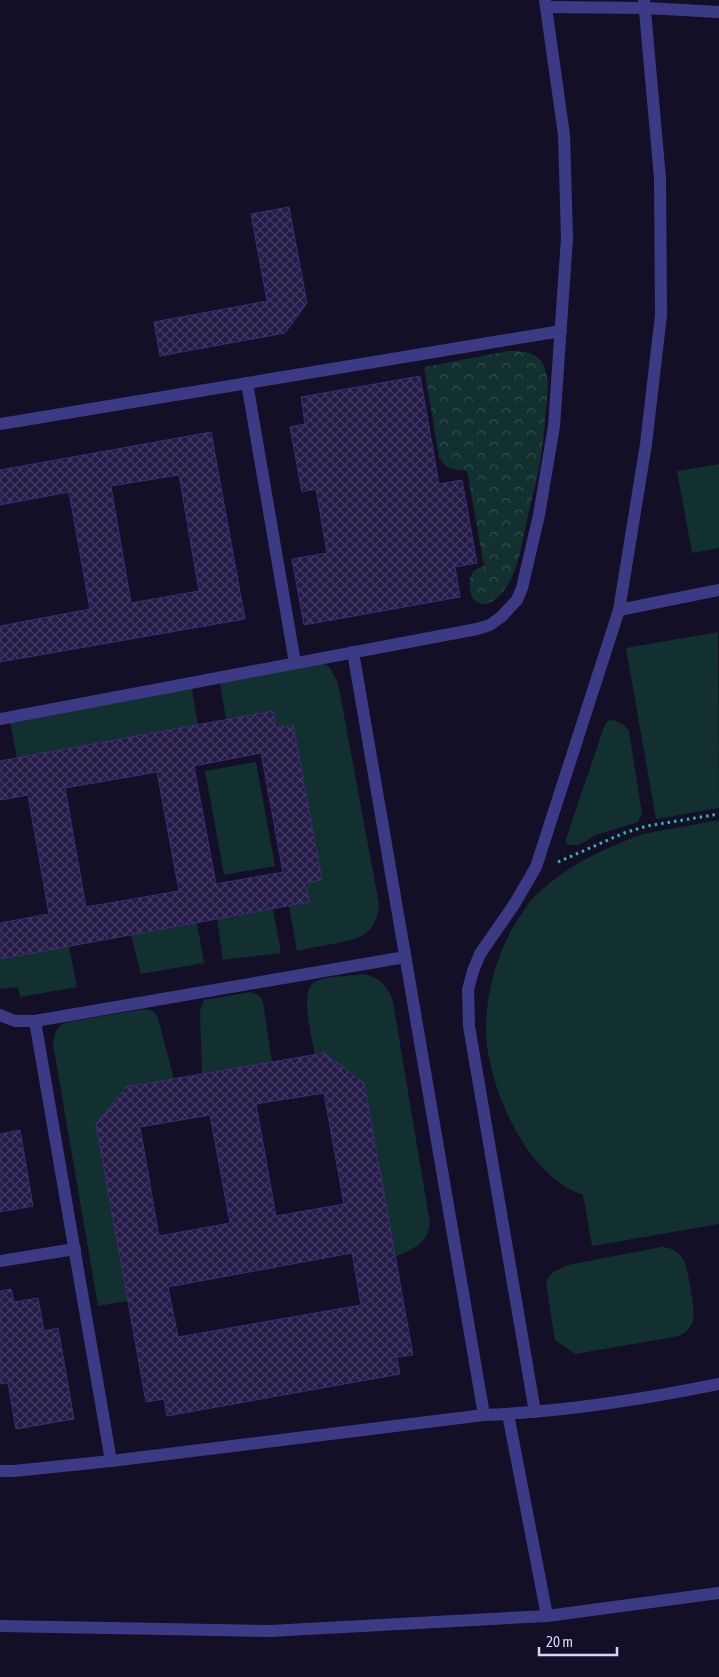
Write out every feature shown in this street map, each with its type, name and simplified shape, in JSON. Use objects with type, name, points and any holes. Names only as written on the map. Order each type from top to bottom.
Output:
[{"type":"street","points":[[0,719],[477,629],[490,625],[501,617],[517,600],[522,588],[539,515],[552,435],[561,331],[567,238],[564,135],[546,4],[645,4],[719,12]]},
{"type":"street","points":[[535,1412],[469,1026],[468,990],[480,954],[536,867],[619,610],[646,444],[661,315],[660,178],[645,4]]},
{"type":"street","points":[[0,424],[561,331]]},
{"type":"street","points":[[247,383],[295,663]]},
{"type":"street","points":[[619,610],[719,590]]},
{"type":"street","points":[[353,652],[484,1415]]},
{"type":"street","points":[[0,1016],[15,1021],[36,1021],[405,957]]},
{"type":"street","points":[[36,1021],[111,1461]]},
{"type":"street","points":[[0,1261],[75,1249]]},
{"type":"street","points":[[0,1471],[111,1461],[484,1415],[535,1412],[644,1399],[719,1384]]},
{"type":"street","points":[[508,1414],[547,1616]]},
{"type":"street","points":[[0,1626],[270,1631],[547,1616],[719,1593]]},
{"type":"path","points":[[536,867],[544,863],[559,862],[624,833],[647,826],[719,814]]},
{"type":"green space","points":[[508,351],[532,354],[542,362],[547,375],[548,385],[546,416],[539,469],[518,562],[506,588],[500,595],[485,604],[474,600],[469,587],[473,571],[484,566],[467,471],[451,468],[444,464],[439,457],[424,367]]},
{"type":"green space","points":[[719,464],[719,548],[692,553],[677,471]]},
{"type":"green space","points":[[718,632],[719,808],[656,819],[626,648]]},
{"type":"green space","points":[[324,664],[330,668],[338,683],[379,904],[374,923],[365,934],[351,940],[297,951],[289,906],[308,902],[305,883],[322,880],[293,725],[276,728],[273,711],[226,719],[219,678]]},
{"type":"green space","points":[[191,684],[198,725],[17,758],[9,716]]},
{"type":"green space","points":[[609,720],[620,723],[629,731],[642,813],[638,822],[596,835],[579,845],[570,845],[566,843],[566,839],[605,724]]},
{"type":"green space","points":[[256,762],[275,866],[224,875],[205,771]]},
{"type":"green space","points":[[719,820],[719,1224],[592,1246],[583,1195],[553,1178],[528,1151],[516,1131],[499,1094],[490,1063],[486,1036],[488,1001],[496,966],[502,949],[529,902],[561,874],[608,848],[638,836]]},
{"type":"green space","points":[[273,909],[281,953],[223,960],[217,919]]},
{"type":"green space","points":[[197,923],[204,963],[141,974],[131,935]]},
{"type":"green space","points":[[69,946],[77,987],[20,997],[18,987],[0,989],[0,959]]},
{"type":"green space","points":[[363,974],[379,980],[389,991],[393,1002],[430,1223],[426,1237],[418,1245],[395,1257],[364,1083],[324,1053],[315,1054],[308,1017],[307,996],[309,988],[313,983],[330,978]]},
{"type":"green space","points":[[251,992],[260,996],[263,1002],[272,1062],[202,1074],[200,1011],[204,1000]]},
{"type":"green space","points":[[144,1009],[153,1011],[158,1018],[174,1079],[126,1087],[96,1124],[128,1301],[98,1306],[53,1040],[58,1028],[64,1023]]},
{"type":"green space","points":[[661,1247],[675,1251],[685,1263],[694,1317],[686,1332],[674,1337],[575,1354],[555,1340],[546,1283],[553,1272],[568,1265]]},
{"type":"building","points":[[289,207],[307,303],[285,333],[160,356],[154,322],[267,301],[251,214]]},
{"type":"building","points":[[420,376],[439,484],[462,480],[477,563],[455,567],[460,597],[304,625],[292,559],[327,553],[316,489],[302,492],[290,427],[305,424],[301,397]]},
{"type":"building","points":[[211,432],[245,619],[0,662],[0,626],[90,609],[69,492],[0,505],[0,470]],"holes":[[[179,475],[199,591],[131,603],[111,486]]]},
{"type":"building","points":[[273,711],[276,728],[293,725],[322,880],[305,883],[309,902],[0,959],[0,923],[49,914],[28,795],[0,800],[0,761]],"holes":[[[261,753],[283,872],[216,884],[194,766]],[[157,772],[179,891],[86,907],[65,788]]]},
{"type":"building","points":[[324,1053],[364,1083],[413,1355],[397,1357],[400,1374],[167,1416],[164,1399],[146,1402],[96,1124],[126,1087]],"holes":[[[324,1093],[344,1204],[276,1216],[256,1104]],[[210,1115],[230,1223],[159,1236],[140,1127]],[[352,1253],[361,1305],[178,1337],[168,1287]]]},
{"type":"building","points":[[20,1130],[33,1206],[0,1212],[0,1134]]},
{"type":"building","points":[[11,1289],[14,1302],[38,1298],[44,1331],[58,1328],[74,1419],[16,1429],[8,1383],[0,1384],[0,1291]]}]
